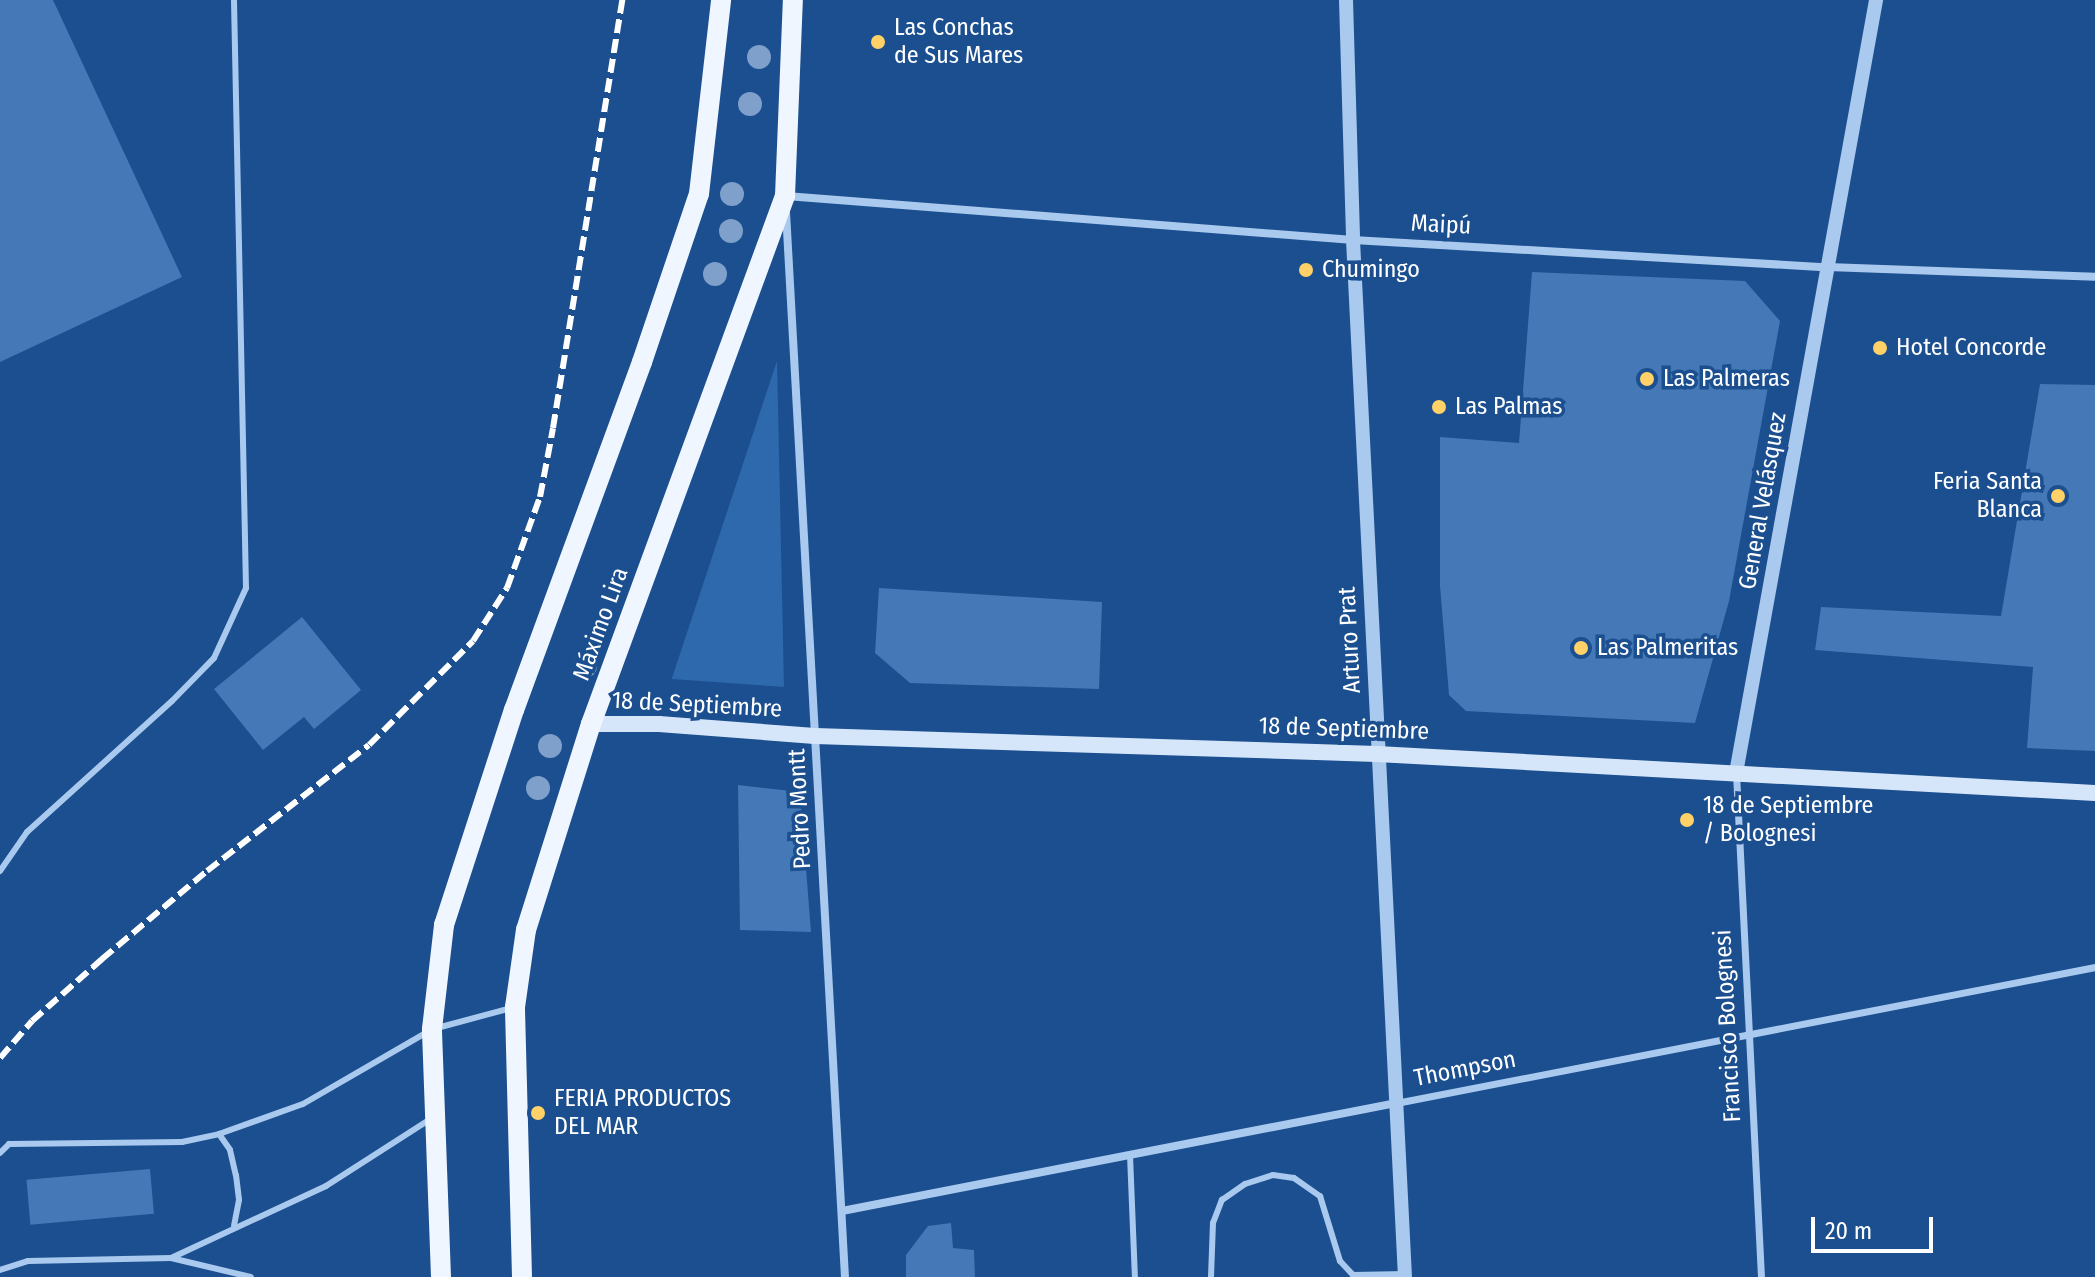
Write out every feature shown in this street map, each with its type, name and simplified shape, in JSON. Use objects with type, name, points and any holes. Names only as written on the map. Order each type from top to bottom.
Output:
[{"type":"main road","points":[[441,1277],[432,1029],[444,925],[514,710],[642,362],[699,194],[721,0]]},
{"type":"main road","name":"Máximo Lira","points":[[522,1277],[515,1007],[526,930],[591,724],[785,196],[793,0]]},
{"type":"main road","name":"18 de Septiembre","points":[[591,724],[659,724],[815,736],[1377,754],[2095,793]]},
{"type":"street","name":"Arturo Prat","points":[[1346,0],[1353,240],[1405,1276]]},
{"type":"street","name":"General Velásquez","points":[[1736,773],[1876,0]]},
{"type":"street","name":"Maipú","points":[[785,196],[1353,240],[1828,267],[2095,277]]},
{"type":"street","name":"Pedro Montt","points":[[785,196],[845,1277]]},
{"type":"street","name":"Francisco Bolognesi","points":[[1736,773],[1761,1277]]},
{"type":"street","name":"Thompson","points":[[842,1211],[2095,967]]},
{"type":"lane","points":[[0,871],[27,832],[172,701],[214,658],[246,588],[234,0]]},
{"type":"lane","points":[[0,1153],[9,1144],[182,1142],[219,1134],[303,1104],[432,1029],[515,1007]]},
{"type":"lane","points":[[171,1258],[234,1226],[326,1186],[434,1117]]},
{"type":"lane","points":[[219,1134],[230,1150],[236,1175],[239,1200],[234,1226]]},
{"type":"lane","points":[[1130,1155],[1135,1277]]},
{"type":"lane","points":[[1211,1277],[1213,1223],[1222,1200],[1245,1184],[1273,1175],[1294,1178],[1320,1196],[1340,1261],[1353,1275],[1405,1276]]},
{"type":"lane","points":[[0,1270],[28,1261],[171,1258],[222,1273],[251,1277]]},
{"type":"shaded area","points":[[777,361],[784,687],[672,679],[672,678]]},
{"type":"building","points":[[0,0],[53,0],[182,277],[0,362]]},
{"type":"building","name":"Las Palmeras","points":[[1532,272],[1745,281],[1780,321],[1729,601],[1695,723],[1466,711],[1449,695],[1440,586],[1440,437],[1519,443]]},
{"type":"building","name":"Feria Santa Blanca","points":[[2040,384],[2095,385],[2095,751],[2027,748],[2033,667],[1815,650],[1821,607],[2001,616]]},
{"type":"building","points":[[879,588],[1102,602],[1099,689],[910,683],[875,653]]},
{"type":"building","points":[[302,617],[361,690],[314,729],[304,717],[263,750],[214,689]]},
{"type":"building","points":[[738,785],[800,792],[811,932],[740,930]]},
{"type":"building","points":[[150,1169],[154,1214],[30,1225],[26,1180]]},
{"type":"building","points":[[951,1223],[953,1248],[974,1250],[975,1277],[906,1277],[906,1255],[928,1226]]},
{"type":"railway","points":[[0,1058],[32,1021],[102,959],[207,871],[369,745],[473,641],[507,588],[540,497],[622,0]]},
{"type":"place","name":"Las Conchas de Sus Mares","points":[[878,42]]},
{"type":"place","name":"Chumingo","points":[[1306,270]]},
{"type":"place","name":"Hotel Concorde","points":[[1880,348]]},
{"type":"place","name":"Las Palmeras","points":[[1647,379]]},
{"type":"place","name":"Las Palmas","points":[[1439,407]]},
{"type":"place","name":"Feria Santa Blanca","points":[[2058,496]]},
{"type":"place","name":"Las Palmeritas","points":[[1581,648]]},
{"type":"place","name":"18 de Septiembre / Bolognesi","points":[[1687,820]]},
{"type":"place","name":"FERIA PRODUCTOS DEL MAR","points":[[538,1113]]}]
